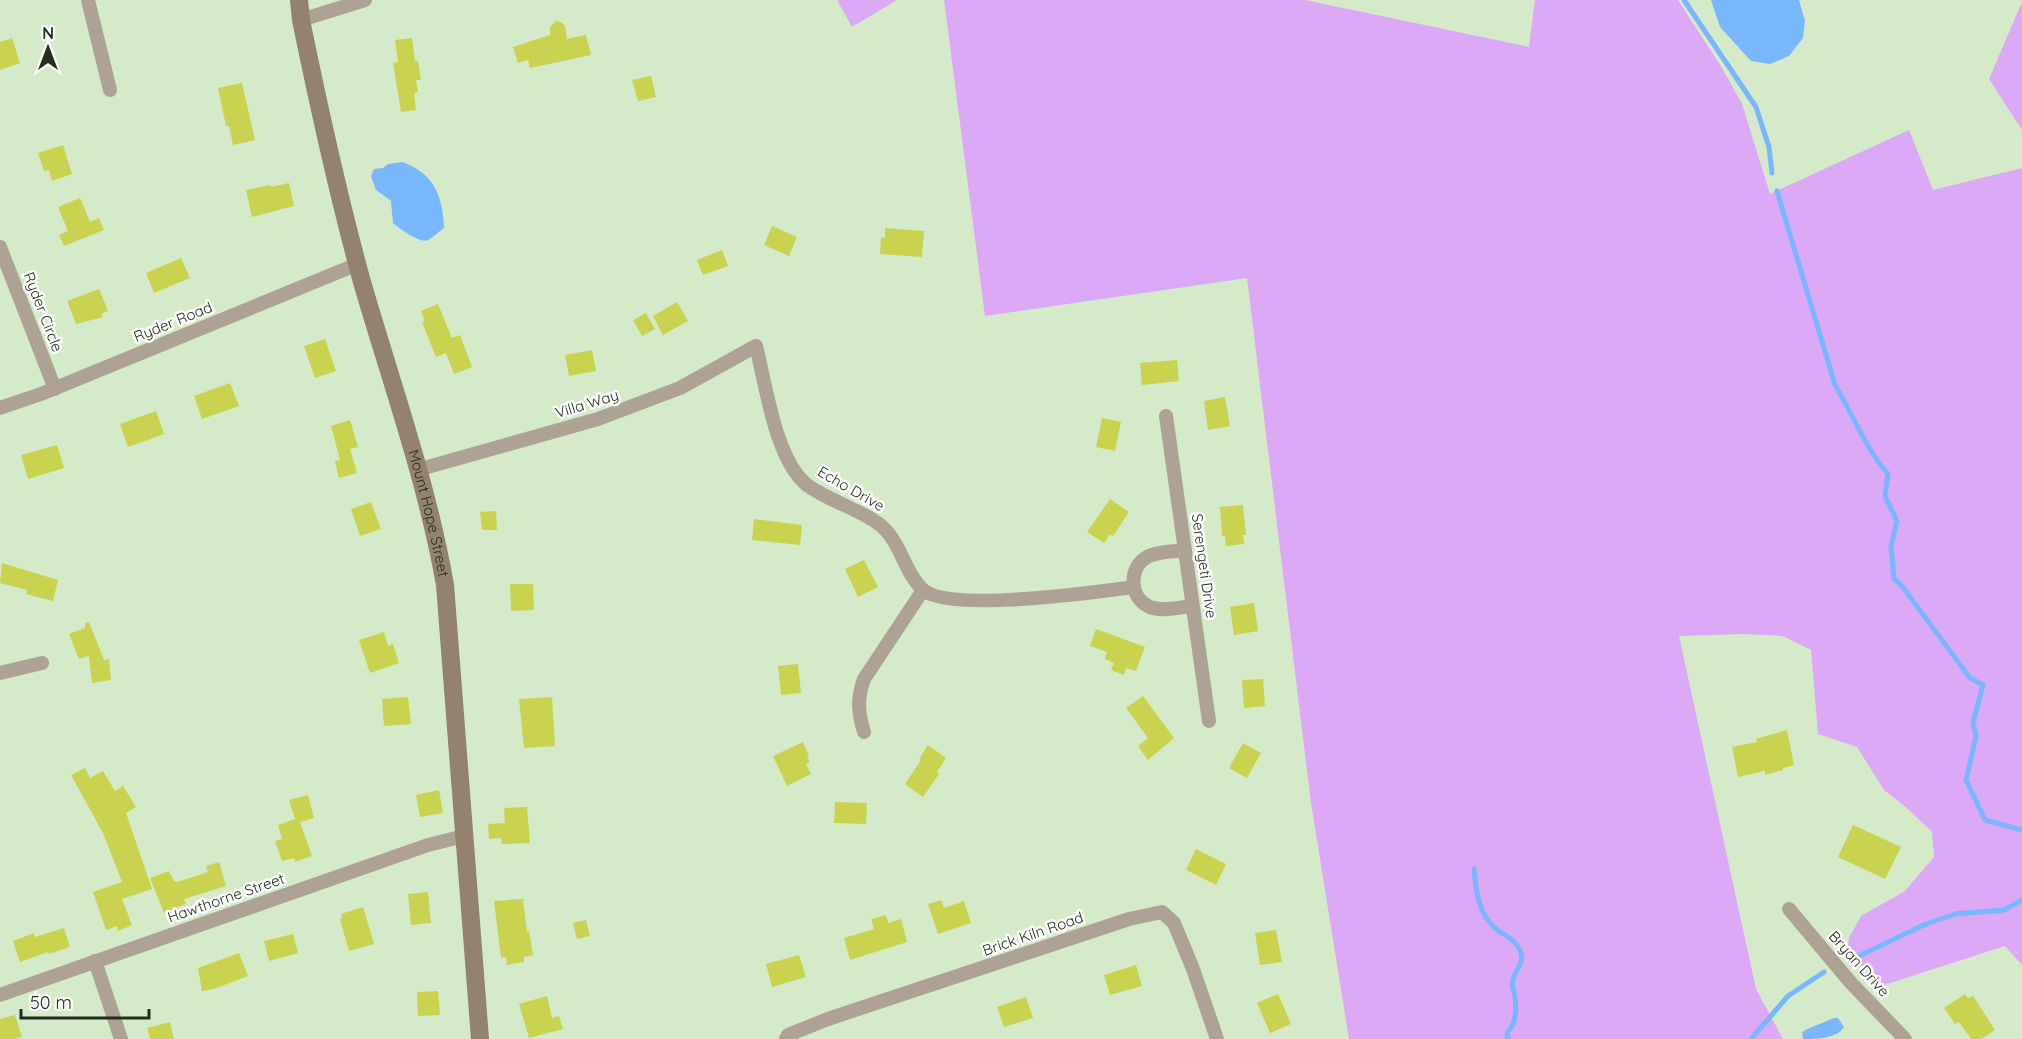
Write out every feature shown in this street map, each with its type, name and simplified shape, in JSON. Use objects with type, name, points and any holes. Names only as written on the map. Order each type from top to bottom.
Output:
[{"type":"street","points":[[87,0],[110,90]]},
{"type":"street","name":"Mount Hope Street","points":[[299,0],[301,20],[330,160],[433,526],[445,585],[480,1039]]},
{"type":"street","points":[[301,20],[365,0]]},
{"type":"street","name":"Ryder Circle","points":[[0,247],[55,389]]},
{"type":"street","name":"Ryder Road","points":[[0,408],[55,389],[358,264]]},
{"type":"street","name":"Villa Way","points":[[417,470],[598,419],[634,406],[680,388],[756,346]]},
{"type":"street","name":"Echo Drive","points":[[756,346],[779,441],[785,458],[795,473],[808,485],[864,514],[885,529],[894,539],[922,590]]},
{"type":"street","name":"Serengeti Drive","points":[[1166,416],[1209,721]]},
{"type":"street","points":[[1185,550],[1148,556],[1134,572],[1134,587],[1141,601],[1149,607],[1158,609],[1193,606]]},
{"type":"street","points":[[864,732],[858,702],[862,684],[922,590],[947,598],[1017,599],[1134,587]]},
{"type":"street","points":[[0,673],[42,663]]},
{"type":"street","name":"Hawthorne Street","points":[[0,995],[417,849],[464,836]]},
{"type":"street","name":"Bryan Drive","points":[[1789,909],[1851,983],[1905,1039]]},
{"type":"street","name":"Brick Kiln Road","points":[[786,1039],[788,1035],[828,1019],[1129,920],[1162,912],[1174,923],[1193,969],[1217,1039]]},
{"type":"street","points":[[95,961],[121,1039]]},
{"type":"shaded area","points":[[837,0],[897,0],[852,27]]},
{"type":"shaded area","points":[[944,0],[1305,0],[1529,47],[1535,0],[1678,0],[1722,68],[1742,104],[1770,194],[1909,130],[1933,190],[2022,168],[2022,965],[2005,946],[1881,986],[1847,950],[1849,938],[1861,916],[1905,891],[1934,857],[1932,832],[1884,790],[1857,747],[1818,734],[1811,650],[1783,636],[1744,634],[1679,636],[1756,989],[1783,1039],[1349,1039],[1311,803],[1247,278],[985,316]]},
{"type":"shaded area","points":[[2022,2],[2022,130],[1989,79]]},
{"type":"water","points":[[1711,0],[1799,0],[1805,21],[1803,38],[1789,56],[1770,64],[1751,61],[1720,27]]},
{"type":"water","points":[[402,162],[422,172],[435,187],[439,196],[444,228],[428,240],[415,238],[393,223],[391,201],[376,190],[371,176],[374,169]]},
{"type":"water","points":[[1838,1018],[1844,1027],[1841,1031],[1826,1038],[1803,1039],[1802,1033],[1805,1030]]},
{"type":"building","points":[[556,21],[565,26],[567,39],[586,35],[591,55],[530,68],[528,60],[518,63],[513,47],[550,35],[550,27]]},
{"type":"building","points":[[12,38],[20,63],[0,70],[0,42]]},
{"type":"building","points":[[412,38],[415,61],[418,61],[421,80],[416,80],[418,92],[414,93],[416,110],[401,112],[393,63],[398,62],[395,40]]},
{"type":"building","points":[[651,76],[656,97],[638,101],[632,80]]},
{"type":"building","points":[[242,83],[255,140],[233,145],[229,126],[226,126],[218,88]]},
{"type":"building","points":[[63,145],[72,174],[52,181],[49,170],[44,171],[38,153]]},
{"type":"building","points":[[289,183],[294,206],[252,217],[246,190]]},
{"type":"building","points":[[80,198],[90,222],[99,218],[104,230],[64,246],[59,235],[68,231],[58,207]]},
{"type":"building","points":[[772,226],[797,237],[789,256],[764,245]]},
{"type":"building","points":[[885,228],[924,231],[922,257],[880,254],[881,237],[885,238]]},
{"type":"building","points":[[722,250],[728,266],[703,275],[697,260]]},
{"type":"building","points":[[181,258],[190,278],[154,293],[146,273]]},
{"type":"building","points":[[99,289],[108,311],[101,314],[103,317],[76,324],[67,301]]},
{"type":"building","points":[[677,302],[688,321],[663,335],[653,316]]},
{"type":"building","points":[[438,304],[452,338],[460,335],[472,367],[454,374],[446,353],[436,357],[422,322],[425,321],[421,311]]},
{"type":"building","points":[[646,313],[655,329],[642,336],[633,320]]},
{"type":"building","points":[[325,339],[336,371],[315,378],[304,346]]},
{"type":"building","points":[[592,350],[596,371],[569,376],[565,355]]},
{"type":"building","points":[[1177,360],[1179,381],[1142,385],[1140,363]]},
{"type":"building","points":[[230,383],[239,406],[202,419],[194,396]]},
{"type":"building","points":[[1225,397],[1230,426],[1208,430],[1204,401]]},
{"type":"building","points":[[156,411],[164,434],[128,447],[120,424]]},
{"type":"building","points":[[1102,418],[1121,422],[1115,451],[1096,447]]},
{"type":"building","points":[[350,420],[358,447],[350,449],[357,473],[339,478],[335,461],[340,460],[331,426]]},
{"type":"building","points":[[57,445],[64,468],[28,479],[21,455]]},
{"type":"building","points":[[1110,499],[1129,512],[1113,536],[1110,534],[1104,543],[1087,532]]},
{"type":"building","points":[[371,502],[381,529],[360,536],[351,509]]},
{"type":"building","points":[[1243,505],[1246,535],[1243,535],[1244,544],[1226,546],[1225,536],[1222,536],[1220,507]]},
{"type":"building","points":[[496,511],[497,530],[482,530],[480,512]]},
{"type":"building","points":[[754,519],[802,525],[800,545],[752,540]]},
{"type":"building","points":[[864,560],[878,587],[858,597],[845,569]]},
{"type":"building","points":[[2,563],[58,580],[53,601],[26,594],[27,590],[0,583]]},
{"type":"building","points":[[510,584],[533,584],[534,610],[511,611]]},
{"type":"building","points":[[1254,603],[1258,631],[1234,635],[1230,607]]},
{"type":"building","points":[[89,622],[104,660],[109,659],[111,680],[92,683],[89,656],[79,659],[69,634],[85,628],[85,623]]},
{"type":"building","points":[[1096,629],[1145,647],[1136,671],[1126,668],[1124,675],[1111,670],[1114,663],[1105,659],[1107,652],[1090,646]]},
{"type":"building","points":[[384,632],[388,646],[393,644],[399,663],[370,673],[359,640]]},
{"type":"building","points":[[798,664],[801,693],[781,695],[778,666]]},
{"type":"building","points":[[1263,679],[1265,706],[1244,708],[1242,680]]},
{"type":"building","points":[[1143,696],[1174,738],[1148,760],[1138,746],[1148,738],[1126,708]]},
{"type":"building","points":[[408,697],[411,724],[384,726],[382,699]]},
{"type":"building","points":[[552,697],[555,746],[524,748],[519,699]]},
{"type":"building","points":[[1787,730],[1794,765],[1765,775],[1765,771],[1738,777],[1732,747],[1757,742],[1756,739]]},
{"type":"building","points":[[803,742],[810,762],[806,764],[811,774],[787,786],[773,756]]},
{"type":"building","points":[[1243,743],[1261,753],[1247,778],[1229,768]]},
{"type":"building","points":[[928,745],[946,758],[937,772],[939,774],[923,797],[905,784]]},
{"type":"building","points":[[85,768],[90,778],[103,771],[115,791],[123,786],[136,807],[126,813],[152,889],[122,899],[132,925],[118,931],[117,926],[106,930],[93,892],[122,882],[103,833],[71,775]]},
{"type":"building","points":[[439,790],[443,813],[420,817],[416,795]]},
{"type":"building","points":[[308,795],[314,818],[300,822],[312,856],[295,862],[294,858],[282,861],[275,841],[282,839],[278,825],[295,819],[289,800]]},
{"type":"building","points":[[835,802],[867,803],[866,824],[834,823]]},
{"type":"building","points":[[527,807],[530,843],[502,844],[501,838],[489,839],[488,824],[505,823],[504,808]]},
{"type":"building","points":[[1853,825],[1901,847],[1885,879],[1838,857]]},
{"type":"building","points":[[1196,849],[1226,864],[1216,885],[1186,870]]},
{"type":"building","points":[[219,862],[226,886],[184,899],[186,904],[164,913],[150,878],[169,871],[174,881],[177,882],[208,872],[206,866]]},
{"type":"building","points":[[428,892],[431,923],[411,925],[408,894]]},
{"type":"building","points":[[523,899],[527,932],[529,931],[533,955],[524,957],[524,962],[507,965],[506,957],[501,958],[494,901]]},
{"type":"building","points":[[941,900],[944,908],[964,901],[971,923],[938,934],[928,904]]},
{"type":"building","points":[[363,907],[374,944],[349,951],[340,919],[341,914]]},
{"type":"building","points":[[886,915],[888,923],[901,919],[907,942],[850,960],[844,938],[874,929],[871,919]]},
{"type":"building","points":[[586,920],[590,936],[577,939],[573,923]]},
{"type":"building","points":[[64,928],[70,947],[20,962],[13,941],[34,933],[35,937]]},
{"type":"building","points":[[1276,930],[1282,962],[1260,965],[1255,933]]},
{"type":"building","points":[[293,934],[298,953],[269,961],[264,941]]},
{"type":"building","points":[[239,953],[248,976],[214,989],[202,991],[198,968]]},
{"type":"building","points":[[799,955],[806,977],[772,987],[766,964]]},
{"type":"building","points":[[1136,965],[1142,986],[1110,995],[1104,975]]},
{"type":"building","points":[[438,991],[440,1015],[418,1016],[417,992]]},
{"type":"building","points":[[1278,994],[1291,1024],[1270,1033],[1257,1003]]},
{"type":"building","points":[[1965,994],[1968,998],[1973,996],[1995,1030],[1981,1039],[1971,1039],[1959,1022],[1955,1024],[1944,1008]]},
{"type":"building","points":[[547,996],[552,1018],[559,1016],[563,1029],[529,1038],[519,1004]]},
{"type":"building","points":[[1026,997],[1033,1018],[1004,1027],[997,1007]]},
{"type":"building","points":[[15,1015],[22,1037],[0,1039],[0,1019]]},
{"type":"building","points":[[170,1022],[174,1039],[150,1039],[147,1028]]},
{"type":"waterway","points":[[1684,0],[1756,107],[1769,147],[1772,173]]},
{"type":"waterway","points":[[1777,191],[1835,385],[1866,442],[1888,474],[1885,496],[1897,521],[1891,546],[1894,579],[1902,586],[1970,678],[1983,685],[1973,722],[1976,736],[1966,780],[1985,820],[2022,830]]},
{"type":"waterway","points":[[1474,869],[1477,894],[1485,916],[1496,929],[1515,943],[1522,955],[1512,982],[1516,1003],[1513,1024],[1507,1033],[1508,1039]]},
{"type":"waterway","points":[[1850,960],[1926,924],[1955,914],[2004,910],[2022,900]]},
{"type":"waterway","points":[[1751,1039],[1788,996],[1824,972]]}]
